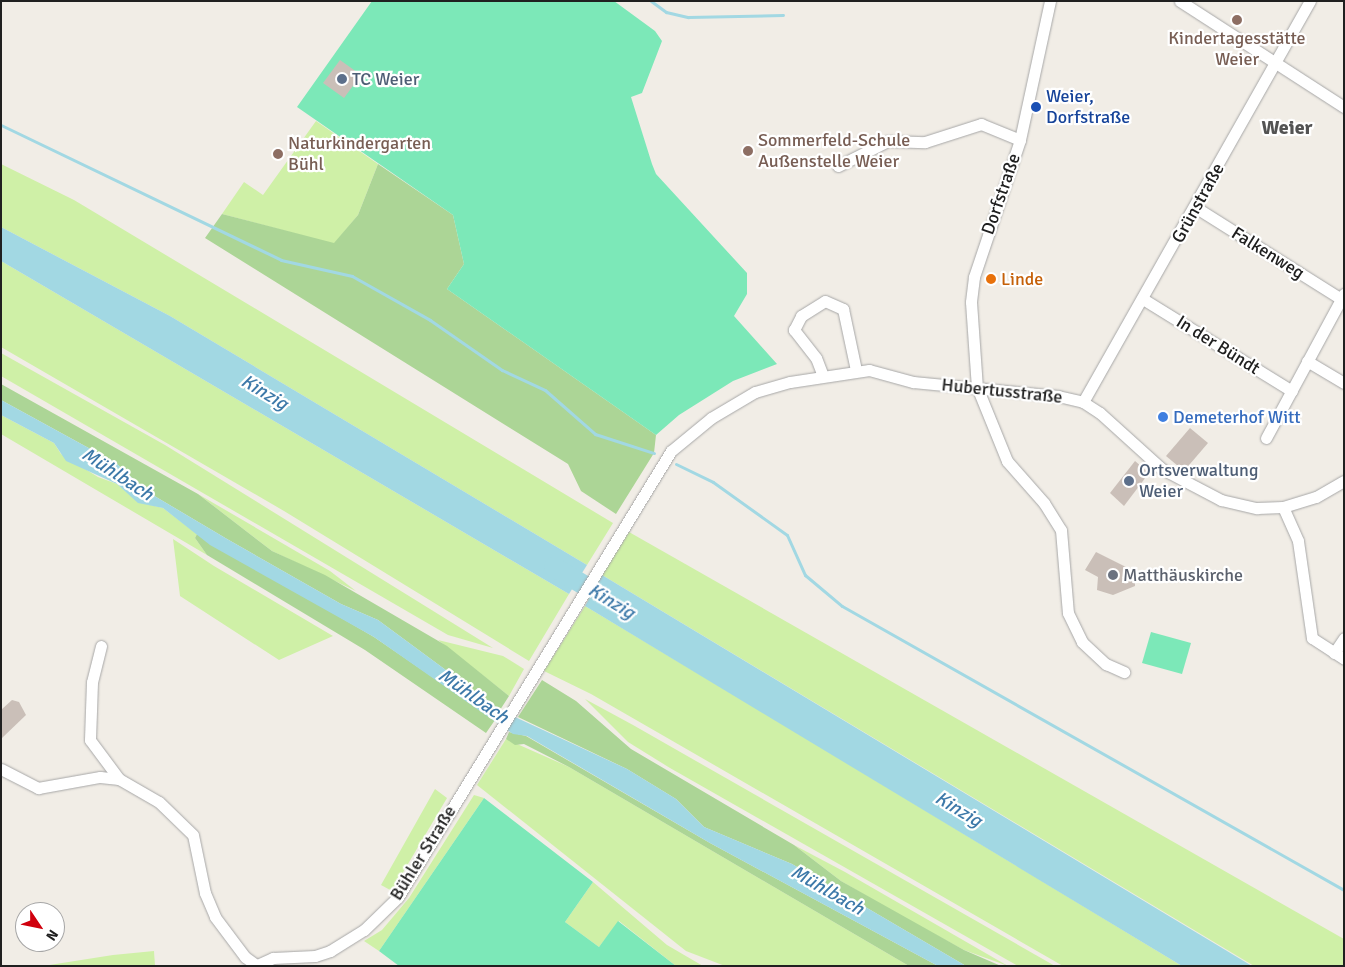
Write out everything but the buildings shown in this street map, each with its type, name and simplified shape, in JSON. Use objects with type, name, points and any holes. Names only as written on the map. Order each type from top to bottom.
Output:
[{"type":"street","name":"Dorfstraße","points":[[1050,1],[1020,140],[974,277],[971,302],[977,387],[1007,461],[1044,503],[1061,530],[1068,613],[1082,642],[1106,664],[1124,672]]},
{"type":"street","points":[[1180,1],[1344,107]]},
{"type":"street","name":"Grünstraße","points":[[1083,402],[1195,208],[1310,1]]},
{"type":"street","points":[[838,166],[888,140],[925,142],[981,124],[1020,140]]},
{"type":"street","name":"Falkenweg","points":[[1195,208],[1342,296]]},
{"type":"street","points":[[1266,438],[1342,296]]},
{"type":"street","name":"In der Bündt","points":[[1143,299],[1292,392]]},
{"type":"street","points":[[823,376],[816,358],[794,330],[796,323],[812,306],[825,301],[843,309],[856,370]]},
{"type":"street","points":[[1307,361],[1344,384]]},
{"type":"street","name":"Hubertusstraße","points":[[535,669],[623,524],[671,451],[711,418],[755,392],[823,376],[856,370],[869,370],[913,382],[1058,396],[1083,402],[1100,413],[1162,469],[1195,489],[1243,506],[1283,507],[1316,497],[1344,482]]},
{"type":"street","points":[[1283,507],[1298,541],[1312,638],[1339,656],[1344,638]]},
{"type":"street","name":"Bühler Straße","points":[[101,646],[92,682],[90,740],[119,779]]},
{"type":"street","name":"Bühler Straße","points":[[1,769],[38,788],[100,776],[119,779],[159,802],[193,835],[205,893],[215,917],[245,957],[256,966],[273,958],[316,956],[330,951],[379,918],[415,870],[535,669]]},
{"type":"green space","points":[[372,1],[614,1],[655,31],[662,41],[642,93],[631,97],[652,164],[656,174],[747,273],[747,294],[734,316],[777,364],[733,381],[679,415],[656,435],[447,289],[464,264],[453,215],[297,107]]},
{"type":"green space","points":[[316,121],[378,164],[358,215],[334,244],[222,214],[244,182],[263,195]]},
{"type":"green space","points":[[1,164],[74,200],[613,523],[587,565],[170,316],[1,227]]},
{"type":"green space","points":[[378,164],[453,215],[464,264],[447,289],[656,435],[654,453],[616,514],[581,491],[568,464],[205,238],[222,214],[334,243],[358,215]]},
{"type":"green space","points":[[1,261],[569,594],[529,661],[284,511],[1,347]]},
{"type":"green space","points":[[1,353],[165,445],[493,648],[448,635],[1,376]]},
{"type":"green space","points":[[1,384],[198,494],[272,551],[325,575],[447,646],[509,696],[500,710],[378,620],[341,604],[227,539],[146,491],[116,463],[1,400]]},
{"type":"green space","points":[[1,415],[54,443],[61,454],[98,477],[117,484],[138,502],[163,508],[197,534],[195,538],[207,555],[1,434]]},
{"type":"green space","points":[[198,494],[330,571],[356,591],[272,551]]},
{"type":"green space","points":[[629,532],[1344,939],[1344,966],[1254,966],[602,575]]},
{"type":"green space","points":[[197,534],[374,637],[495,720],[486,733],[365,650],[207,555],[195,538]]},
{"type":"green space","points":[[173,539],[214,566],[333,636],[279,660],[180,596]]},
{"type":"green space","points":[[585,606],[1182,966],[1063,966],[591,694],[544,671]]},
{"type":"green space","points":[[1151,632],[1191,643],[1182,674],[1142,663]]},
{"type":"green space","points":[[438,640],[503,656],[524,669],[509,696]]},
{"type":"green space","points":[[542,680],[576,701],[631,749],[794,845],[841,881],[964,950],[1001,966],[966,966],[792,864],[704,827],[676,799],[627,769],[518,717]]},
{"type":"green space","points":[[585,699],[1055,966],[1018,966],[670,768],[628,742]]},
{"type":"green space","points":[[509,732],[526,736],[710,843],[938,966],[909,966],[569,767],[524,744],[515,745],[506,739]]},
{"type":"green space","points":[[506,739],[569,767],[909,966],[725,966],[686,951],[477,785]]},
{"type":"green space","points":[[435,789],[447,798],[392,891],[381,885]]},
{"type":"green space","points":[[474,795],[484,798],[379,951],[364,941],[382,930],[409,898]]},
{"type":"green space","points":[[484,798],[593,882],[565,922],[599,947],[618,921],[676,966],[399,966],[379,951]]},
{"type":"green space","points":[[794,845],[845,872],[1008,966],[964,950],[899,915],[841,881]]},
{"type":"green space","points":[[593,882],[667,945],[703,966],[676,966],[619,921],[599,947],[565,922]]},
{"type":"green space","points":[[154,951],[155,966],[43,966],[113,955]]},
{"type":"water","points":[[1,227],[170,316],[587,565],[569,594],[1,261]]},
{"type":"water","name":"Mühlbach","points":[[1,400],[116,463],[146,491],[227,539],[341,604],[378,620],[500,710],[627,769],[676,799],[704,827],[792,864],[966,966],[938,966],[710,843],[527,736],[513,734],[374,637],[210,545],[163,508],[138,503],[117,484],[66,461],[54,443],[1,415]]},
{"type":"water","points":[[602,575],[1252,966],[1182,966],[585,606]]},
{"type":"waterway","points":[[651,1],[666,12],[688,17],[783,15]]},
{"type":"waterway","points":[[1,125],[281,260],[352,276],[430,320],[502,370],[545,390],[595,434],[654,453]]},
{"type":"waterway","points":[[676,464],[713,482],[787,535],[805,575],[842,606],[1344,890]]},
{"type":"waterway","name":"Kinzig","points":[[554,567],[617,605]]},
{"type":"place","name":"Kindertagesstätte Weier","points":[[1237,20]]},
{"type":"place","name":"TC Weier","points":[[342,79]]},
{"type":"place","name":"Weier, Dorfstraße","points":[[1036,107]]},
{"type":"place","name":"Sommerfeld-Schule Außenstelle Weier","points":[[748,151]]},
{"type":"place","name":"Naturkindergarten Bühl","points":[[278,154]]},
{"type":"place","name":"Linde","points":[[991,279]]},
{"type":"place","name":"Demeterhof Witt","points":[[1163,417]]},
{"type":"place","name":"Ortsverwaltung Weier","points":[[1129,481]]},
{"type":"place","name":"Matthäuskirche","points":[[1113,575]]},
{"type":"district","name":"Weier","points":[[1287,127]]}]
